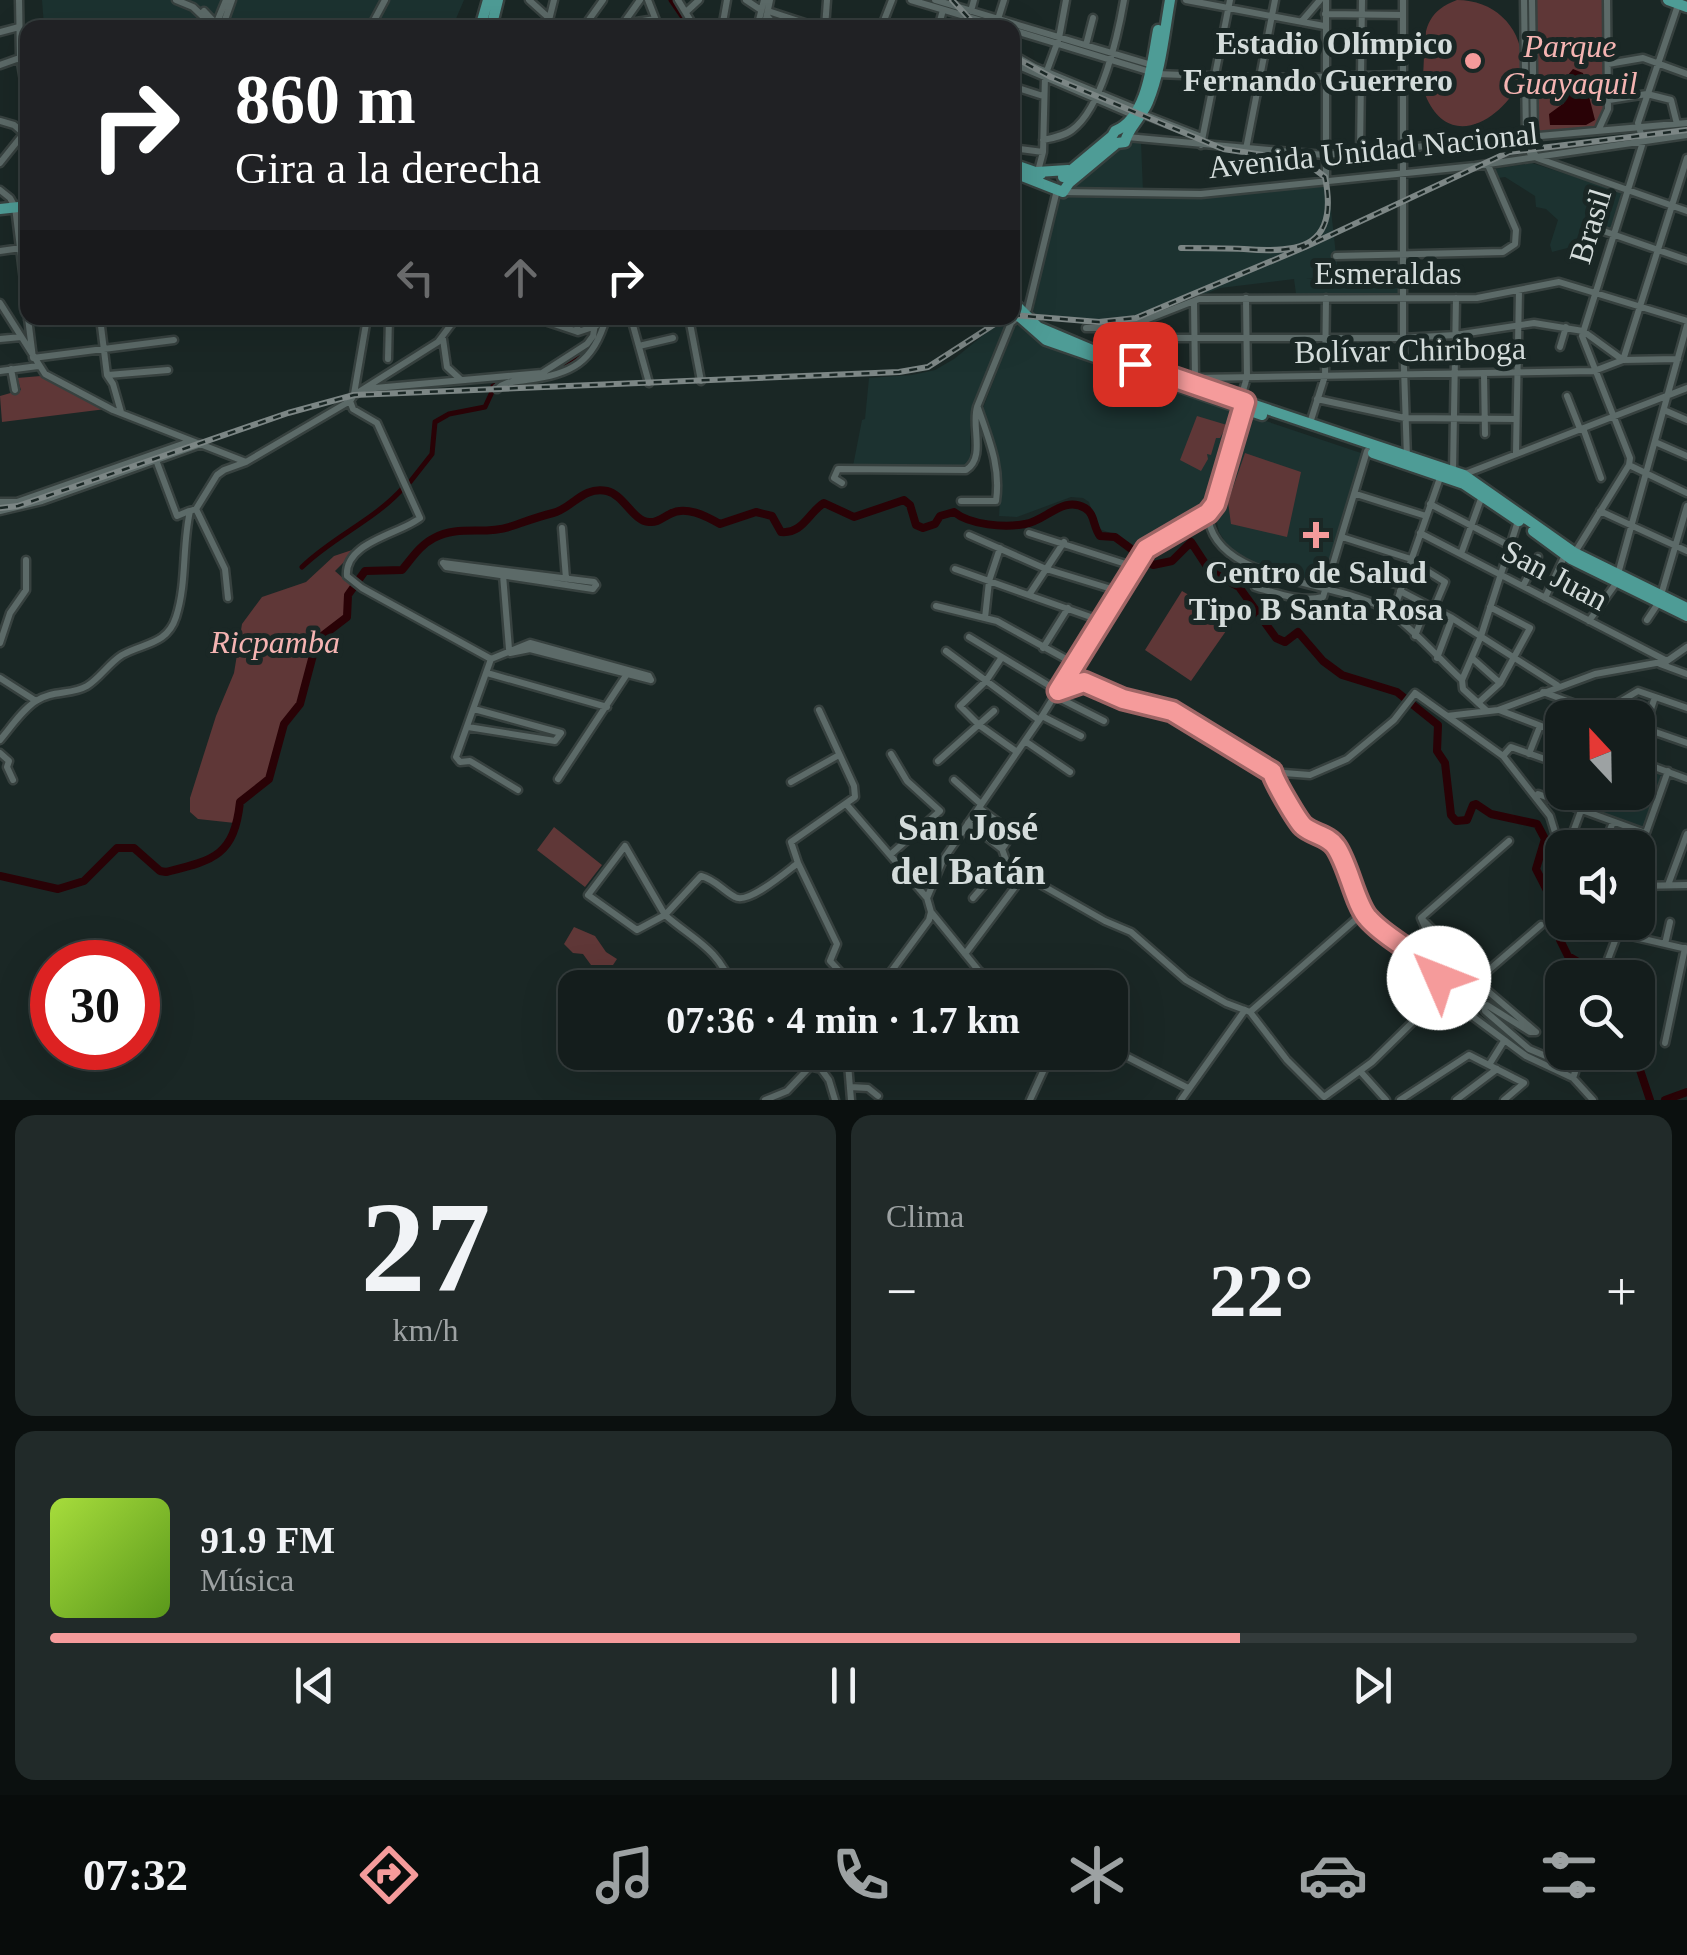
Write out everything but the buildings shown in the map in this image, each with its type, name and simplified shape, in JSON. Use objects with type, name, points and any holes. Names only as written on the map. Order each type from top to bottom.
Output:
[{"type":"main road","points":[[1060,186],[1129,128],[1157,70],[1167,0]]},
{"type":"main road","points":[[1020,169],[1067,171],[1129,128]]},
{"type":"main road","points":[[1060,186],[1082,163]]},
{"type":"main road","points":[[1020,171],[1060,186]]},
{"type":"main road","points":[[1037,172],[1060,186]]},
{"type":"main road","points":[[1021,315],[1052,334],[1194,381],[1367,451],[1402,455]]},
{"type":"main road","points":[[1021,315],[1046,340],[1453,474],[1570,556]]},
{"type":"main road","points":[[1453,474],[1570,556],[1687,612]]},
{"type":"street","points":[[19,0],[20,33]]},
{"type":"street","points":[[176,0],[210,20]]},
{"type":"street","points":[[186,0],[211,20]]},
{"type":"street","points":[[529,0],[549,18],[554,0]]},
{"type":"street","points":[[678,0],[690,20]]},
{"type":"street","points":[[686,12],[699,0]]},
{"type":"street","points":[[746,0],[765,12],[794,20]]},
{"type":"street","points":[[762,20],[767,0]]},
{"type":"street","points":[[911,0],[998,19],[1004,0]]},
{"type":"street","points":[[935,0],[953,2],[974,20]]},
{"type":"street","points":[[969,20],[967,13],[974,0]]},
{"type":"street","points":[[1037,172],[1043,152],[1045,76],[1058,41],[1066,0]]},
{"type":"street","points":[[1043,140],[1071,131],[1084,117],[1114,57],[1124,0]]},
{"type":"street","points":[[1186,0],[1229,4],[1324,26]]},
{"type":"street","points":[[1246,149],[1275,0]]},
{"type":"street","points":[[1302,22],[1323,0]]},
{"type":"street","points":[[1323,0],[1326,180]]},
{"type":"street","points":[[1360,153],[1362,0]]},
{"type":"street","points":[[1402,0],[1402,455]]},
{"type":"street","points":[[1530,0],[1531,151]]},
{"type":"street","points":[[1598,132],[1608,100],[1607,0]]},
{"type":"street","name":"Brasil","points":[[1583,330],[1643,142],[1640,128],[1647,94],[1678,3]]},
{"type":"street","points":[[1020,66],[1094,96],[1129,128],[1202,141],[1229,4]]},
{"type":"street","points":[[940,20],[943,10]]},
{"type":"street","points":[[765,12],[771,20]]},
{"type":"street","points":[[967,13],[984,20]]},
{"type":"street","points":[[1325,14],[1402,15]]},
{"type":"street","points":[[1086,45],[1093,18]]},
{"type":"street","points":[[0,32],[19,27]]},
{"type":"street","points":[[1020,27],[1114,57]]},
{"type":"street","points":[[1020,32],[1157,70],[1259,78],[1402,75]]},
{"type":"street","points":[[1608,64],[1636,58],[1687,74]]},
{"type":"street","points":[[1020,59],[1045,76]]},
{"type":"street","points":[[1020,89],[1043,96]]},
{"type":"street","points":[[1608,100],[1647,94],[1671,100],[1677,124]]},
{"type":"street","name":"Avenida Unidad Nacional","points":[[1129,128],[1246,149],[1324,155],[1687,123]]},
{"type":"street","name":"Avenida Unidad Nacional","points":[[1060,186],[1201,194],[1541,158],[1687,135]]},
{"type":"street","points":[[1530,138],[1541,158]]},
{"type":"street","points":[[1516,161],[1526,152],[1530,138]]},
{"type":"street","points":[[0,163],[20,140]]},
{"type":"street","points":[[1020,149],[1043,152]]},
{"type":"street","points":[[1531,151],[1541,158],[1687,210]]},
{"type":"street","points":[[1516,161],[1531,151]]},
{"type":"street","points":[[1623,360],[1687,158]]},
{"type":"street","points":[[1336,256],[1503,252],[1515,244],[1516,230],[1488,164]]},
{"type":"street","points":[[1021,315],[1028,309],[1060,186]]},
{"type":"street","points":[[0,190],[20,208]]},
{"type":"street","points":[[1589,226],[1687,260]]},
{"type":"street","name":"Esmeraldas","points":[[1086,328],[1114,328],[1142,321],[1199,299],[1456,298],[1492,296],[1559,282],[1687,323]]},
{"type":"street","points":[[1516,453],[1519,290]]},
{"type":"street","points":[[927,898],[943,860],[1057,694],[1146,549],[1208,513],[1215,504],[1243,404],[1246,298]]},
{"type":"street","points":[[1309,424],[1325,376],[1326,298]]},
{"type":"street","points":[[1453,474],[1456,298]]},
{"type":"street","points":[[1194,302],[1194,381]]},
{"type":"street","points":[[0,304],[45,374],[121,413],[246,462]]},
{"type":"street","points":[[1135,364],[1142,321]]},
{"type":"street","points":[[1589,621],[1617,578],[1687,323]]},
{"type":"street","points":[[1140,338],[1403,338],[1455,335],[1516,324],[1583,330],[1623,360],[1678,359]]},
{"type":"street","points":[[29,325],[36,362]]},
{"type":"street","points":[[101,325],[107,376],[114,384],[121,413]]},
{"type":"street","points":[[366,325],[353,409],[377,424],[420,516],[418,521],[364,546],[345,570],[351,581],[491,659],[530,648],[629,672]]},
{"type":"street","points":[[387,325],[388,359]]},
{"type":"street","points":[[0,740],[36,701],[56,692],[86,687],[123,655],[164,637],[176,619],[193,510],[218,475],[352,398],[444,338],[452,325]]},
{"type":"street","points":[[557,325],[578,332],[595,325]]},
{"type":"street","points":[[577,325],[578,332]]},
{"type":"street","points":[[363,389],[542,372],[587,344],[600,325]]},
{"type":"street","points":[[497,389],[503,383],[553,377],[568,369],[594,350],[601,325]]},
{"type":"street","points":[[633,325],[649,383]]},
{"type":"street","points":[[690,325],[701,381]]},
{"type":"street","points":[[842,483],[833,476],[838,469],[966,470],[973,466],[977,455],[974,418],[1010,325]]},
{"type":"street","points":[[1560,347],[1566,327]]},
{"type":"street","points":[[1545,598],[1630,458],[1594,372],[1583,330]]},
{"type":"street","points":[[0,339],[21,337]]},
{"type":"street","points":[[444,338],[447,367],[467,382]]},
{"type":"street","points":[[639,346],[673,338]]},
{"type":"street","points":[[0,371],[103,349],[174,340]]},
{"type":"street","points":[[1455,348],[1492,348]]},
{"type":"street","name":"Bolívar Chiriboga","points":[[1194,381],[1594,372],[1623,360]]},
{"type":"street","points":[[11,370],[15,390]]},
{"type":"street","points":[[107,376],[168,370]]},
{"type":"street","points":[[1484,374],[1485,434]]},
{"type":"street","points":[[382,377],[387,387]]},
{"type":"street","points":[[1392,615],[1430,504],[1453,474],[1687,388]]},
{"type":"street","points":[[1567,396],[1601,478]]},
{"type":"street","points":[[1317,399],[1404,418],[1516,419]]},
{"type":"street","points":[[961,501],[996,501],[996,458],[977,407]]},
{"type":"street","points":[[1664,410],[1687,420]]},
{"type":"street","points":[[155,458],[192,440]]},
{"type":"street","points":[[1654,442],[1687,456]]},
{"type":"street","points":[[0,511],[14,510],[201,444]]},
{"type":"street","points":[[1255,587],[1292,597],[1323,597],[1367,451]]},
{"type":"street","points":[[155,458],[176,516],[193,510]]},
{"type":"street","points":[[1629,464],[1687,493]]},
{"type":"street","points":[[0,502],[17,502],[100,477]]},
{"type":"street","points":[[1356,494],[1426,516]]},
{"type":"street","points":[[1461,554],[1482,495]]},
{"type":"street","points":[[1430,504],[1510,546]]},
{"type":"street","points":[[1648,620],[1660,599],[1687,506]]},
{"type":"street","points":[[193,510],[225,570],[228,598]]},
{"type":"street","points":[[1600,512],[1687,551]]},
{"type":"street","points":[[1208,513],[1208,524],[1216,538],[1240,562],[1382,608],[1462,680]]},
{"type":"street","points":[[1486,711],[1463,690],[1462,680],[1481,636],[1518,521]]},
{"type":"street","points":[[503,573],[446,568],[444,562],[566,582],[562,528]]},
{"type":"street","points":[[1029,533],[1137,563]]},
{"type":"street","name":"San Juan","points":[[1420,533],[1667,660]]},
{"type":"street","points":[[969,535],[1046,570],[1118,590]]},
{"type":"street","points":[[1342,537],[1411,560],[1445,582],[1415,637]]},
{"type":"street","points":[[1029,595],[1064,542]]},
{"type":"street","points":[[986,618],[989,582],[1000,548]]},
{"type":"street","points":[[1522,586],[1538,557]]},
{"type":"street","points":[[0,643],[10,613],[26,590],[26,560]]},
{"type":"street","points":[[954,569],[1102,621]]},
{"type":"street","points":[[503,573],[509,649]]},
{"type":"street","points":[[1360,573],[1401,588],[1558,685]]},
{"type":"street","points":[[936,606],[1008,627],[1075,664]]},
{"type":"street","points":[[1478,703],[1500,684],[1530,628],[1490,606]]},
{"type":"street","points":[[1043,648],[1068,608]]},
{"type":"street","points":[[1437,658],[1452,618]]},
{"type":"street","points":[[969,636],[1104,721]]},
{"type":"street","points":[[518,790],[470,761],[460,762],[456,757],[491,659],[530,642],[629,672]]},
{"type":"street","points":[[1446,716],[1498,710],[1595,674],[1667,660],[1687,647]]},
{"type":"street","points":[[946,650],[1040,718],[1081,736]]},
{"type":"street","points":[[1002,657],[986,680],[960,705],[978,725],[1017,752]]},
{"type":"street","points":[[1472,658],[1500,684]]},
{"type":"street","points":[[1657,662],[1687,674]]},
{"type":"street","points":[[558,779],[629,672]]},
{"type":"street","points":[[487,673],[607,707]]},
{"type":"street","points":[[0,678],[36,701]]},
{"type":"street","points":[[1057,694],[1084,682],[1123,699],[1172,711],[1272,772],[1310,775],[1347,759],[1394,720],[1415,693],[1503,756],[1535,793],[1556,830]]},
{"type":"street","points":[[1621,700],[1638,690],[1687,708]]},
{"type":"street","points":[[1543,692],[1565,700]]},
{"type":"street","points":[[1654,700],[1656,696]]},
{"type":"street","points":[[468,727],[555,741],[561,733],[474,709]]},
{"type":"street","points":[[820,710],[854,786],[854,796],[847,805],[791,842],[837,944],[830,962],[838,970]]},
{"type":"street","points":[[1498,710],[1545,728]]},
{"type":"street","points":[[938,760],[994,711]]},
{"type":"street","points":[[1529,754],[1540,726]]},
{"type":"street","points":[[1655,733],[1687,743]]},
{"type":"street","points":[[1025,741],[1070,772]]},
{"type":"street","points":[[1503,756],[1511,746],[1545,760]]},
{"type":"street","points":[[0,754],[9,761],[13,780]]},
{"type":"street","points":[[890,854],[940,811],[906,781],[891,754]]},
{"type":"street","points":[[792,782],[839,755]]},
{"type":"street","points":[[1655,767],[1687,780]]},
{"type":"street","points":[[1646,830],[1668,771]]},
{"type":"street","points":[[1272,772],[1305,828],[1334,845],[1354,882],[1363,914],[1387,936],[1423,959],[1439,978],[1444,994],[1526,1056],[1573,1078],[1593,1100]]},
{"type":"street","points":[[954,780],[1012,834],[1002,849]]},
{"type":"street","points":[[1535,793],[1545,797]]},
{"type":"street","points":[[847,805],[927,898],[931,912],[978,970]]},
{"type":"street","points":[[1574,830],[1581,810],[1634,830]]},
{"type":"street","points":[[1610,830],[1613,822]]},
{"type":"street","points":[[968,823],[1002,849],[1006,860],[1024,876],[1131,932],[1186,980],[1247,1011],[1286,1060],[1322,1096],[1360,1072],[1444,994],[1446,975],[1421,918]]},
{"type":"street","points":[[1668,885],[1687,834]]},
{"type":"street","points":[[1421,918],[1509,841]]},
{"type":"street","points":[[726,970],[714,953],[665,915],[625,846],[588,894],[637,930],[665,915],[701,876],[722,884],[742,900],[798,864]]},
{"type":"street","points":[[973,898],[1006,860]]},
{"type":"street","points":[[966,954],[1024,876]]},
{"type":"street","points":[[1655,885],[1687,885]]},
{"type":"street","points":[[891,970],[931,912]]},
{"type":"street","points":[[1181,1100],[1247,1011],[1363,914]]},
{"type":"street","points":[[1421,918],[1465,963],[1476,981],[1536,1032],[1487,1005],[1485,1012],[1529,1050],[1572,1067],[1576,1072],[1573,1078]]},
{"type":"street","points":[[1666,944],[1670,922]]},
{"type":"street","points":[[1476,981],[1542,925]]},
{"type":"street","points":[[1649,940],[1686,949],[1665,1043]]},
{"type":"street","points":[[1456,1100],[1493,1067],[1504,1041]]},
{"type":"street","points":[[1400,1100],[1411,1098],[1469,1055],[1524,1083],[1504,1100]]},
{"type":"street","points":[[1128,1057],[1188,1088]]},
{"type":"street","points":[[764,1100],[787,1091],[808,1070]]},
{"type":"street","points":[[821,1070],[826,1073],[835,1100]]},
{"type":"street","points":[[849,1070],[851,1100]]},
{"type":"street","points":[[1030,1100],[1044,1070]]},
{"type":"street","points":[[1360,1072],[1386,1100]]},
{"type":"street","points":[[850,1087],[868,1088],[878,1096]]},
{"type":"shaded area","points":[[42,0],[464,0],[455,20],[43,20]]},
{"type":"shaded area","points":[[1573,69],[1583,73],[1595,120],[1586,125],[1550,125],[1549,114],[1564,103],[1562,82]]},
{"type":"shaded area","points":[[1130,140],[1141,142],[1143,192],[1072,191],[1073,183]]},
{"type":"shaded area","points":[[1532,163],[1622,192],[1610,231],[1588,223],[1579,245],[1552,252],[1550,245],[1558,220],[1546,209],[1536,207],[1535,196],[1505,177],[1498,178],[1494,169]]},
{"type":"shaded area","points":[[1328,183],[1338,273],[1306,279],[1400,271],[1399,296],[1296,294],[1294,279],[1220,288],[1120,324],[1085,324],[1032,316],[1057,199],[1061,197],[1193,199]]},
{"type":"shaded area","points":[[996,325],[1005,328],[970,421],[967,464],[853,466],[865,419],[869,378],[935,370]]},
{"type":"shaded area","points":[[1015,325],[1019,325],[1052,348],[1241,411],[1213,502],[1141,550],[1097,528],[1089,502],[1083,498],[1071,497],[1017,517],[999,516],[998,457],[983,408]]},
{"type":"shaded area","points":[[1245,414],[1364,454],[1324,584],[1250,562],[1231,551],[1219,532],[1215,513]]},
{"type":"shaded area","points":[[1655,773],[1663,776],[1655,798]]},
{"type":"shaded area","points":[[1591,810],[1651,810],[1644,828]]},
{"type":"green space","name":"Estadio Olímpico Fernando Guerrero","points":[[1457,0],[1482,4],[1502,17],[1516,36],[1522,60],[1520,80],[1511,96],[1489,117],[1463,126],[1450,124],[1437,115],[1423,83],[1427,27],[1440,9]]},
{"type":"green space","name":"Parque Guayaquil","points":[[1536,0],[1604,0],[1605,108],[1596,129],[1540,135],[1536,130]]},
{"type":"green space","points":[[41,376],[106,409],[2,422],[0,396],[21,390],[17,378]]},
{"type":"green space","points":[[1197,416],[1227,425],[1220,438],[1216,438],[1201,471],[1180,460]]},
{"type":"green space","points":[[1245,453],[1301,472],[1287,537],[1231,524],[1228,502]]},
{"type":"green space","name":"Ricpamba","points":[[358,548],[335,571],[353,587],[345,596],[347,616],[313,644],[297,703],[279,731],[267,778],[238,801],[235,823],[198,819],[190,812],[190,798],[234,673],[242,624],[262,597],[306,582],[334,556]]},
{"type":"green space","points":[[1182,591],[1233,621],[1191,681],[1145,650]]},
{"type":"green space","points":[[554,827],[602,865],[585,887],[537,850]]},
{"type":"green space","points":[[574,927],[595,936],[606,952],[617,959],[613,965],[591,965],[583,954],[573,953],[564,944]]},
{"type":"waterway","points":[[671,0],[685,20]]},
{"type":"waterway","points":[[599,331],[600,325]]},
{"type":"waterway","points":[[562,370],[589,349]]},
{"type":"waterway","points":[[493,386],[508,381]]},
{"type":"waterway","points":[[410,482],[432,454],[435,422],[449,414],[485,407],[492,392]]},
{"type":"waterway","points":[[302,567],[404,487]]},
{"type":"waterway","points":[[0,876],[58,889],[84,881],[117,848],[134,848],[166,872],[219,853],[233,834],[240,802],[269,779],[284,724],[300,704],[317,640],[347,617],[348,595],[365,571],[402,570],[424,544],[443,534],[509,527],[560,510],[598,490],[613,493],[643,521],[658,521],[676,512],[689,511],[720,524],[756,512],[772,516],[781,532],[795,530],[824,503],[854,517],[904,500],[910,505],[916,525],[923,528],[954,512],[969,520],[1008,526],[1025,524],[1062,507],[1077,505],[1091,514],[1100,536],[1115,537],[1153,565],[1172,561],[1191,542],[1210,571],[1239,587],[1276,638],[1285,642],[1298,632],[1323,661],[1342,675],[1397,692],[1438,725],[1437,751],[1445,763],[1451,815],[1456,821],[1467,820],[1476,804],[1491,814],[1537,824],[1545,839],[1536,869],[1560,916],[1560,940],[1568,956],[1575,960]]},
{"type":"waterway","points":[[1640,1070],[1650,1100]]},
{"type":"waterway","points":[[1665,1100],[1687,1092]]},
{"type":"railway","points":[[952,0],[971,20]]},
{"type":"railway","points":[[1020,60],[1223,149],[1304,161],[1325,177],[1326,218],[1312,241],[1283,250],[1181,248]]},
{"type":"railway","points":[[1020,316],[1099,322],[1136,318],[1305,247],[1509,152],[1687,130]]},
{"type":"railway","points":[[0,508],[18,506],[288,413],[354,395],[899,372],[928,367],[993,325]]},
{"type":"place","name":"Estadio Olímpico Fernando Guerrero","points":[[1473,61]]},
{"type":"place","name":"Centro de Salud Tipo B Santa Rosa","points":[[1316,535]]},
{"type":"district","name":"San José del Batán","points":[[968,849]]},
{"type":"route","points":[[1135,364],[1245,402],[1215,504],[1208,513],[1146,549],[1058,691],[1084,682],[1137,704],[1172,711],[1272,772],[1299,821],[1334,845],[1354,882],[1363,914],[1387,936],[1420,956],[1439,978]]}]
